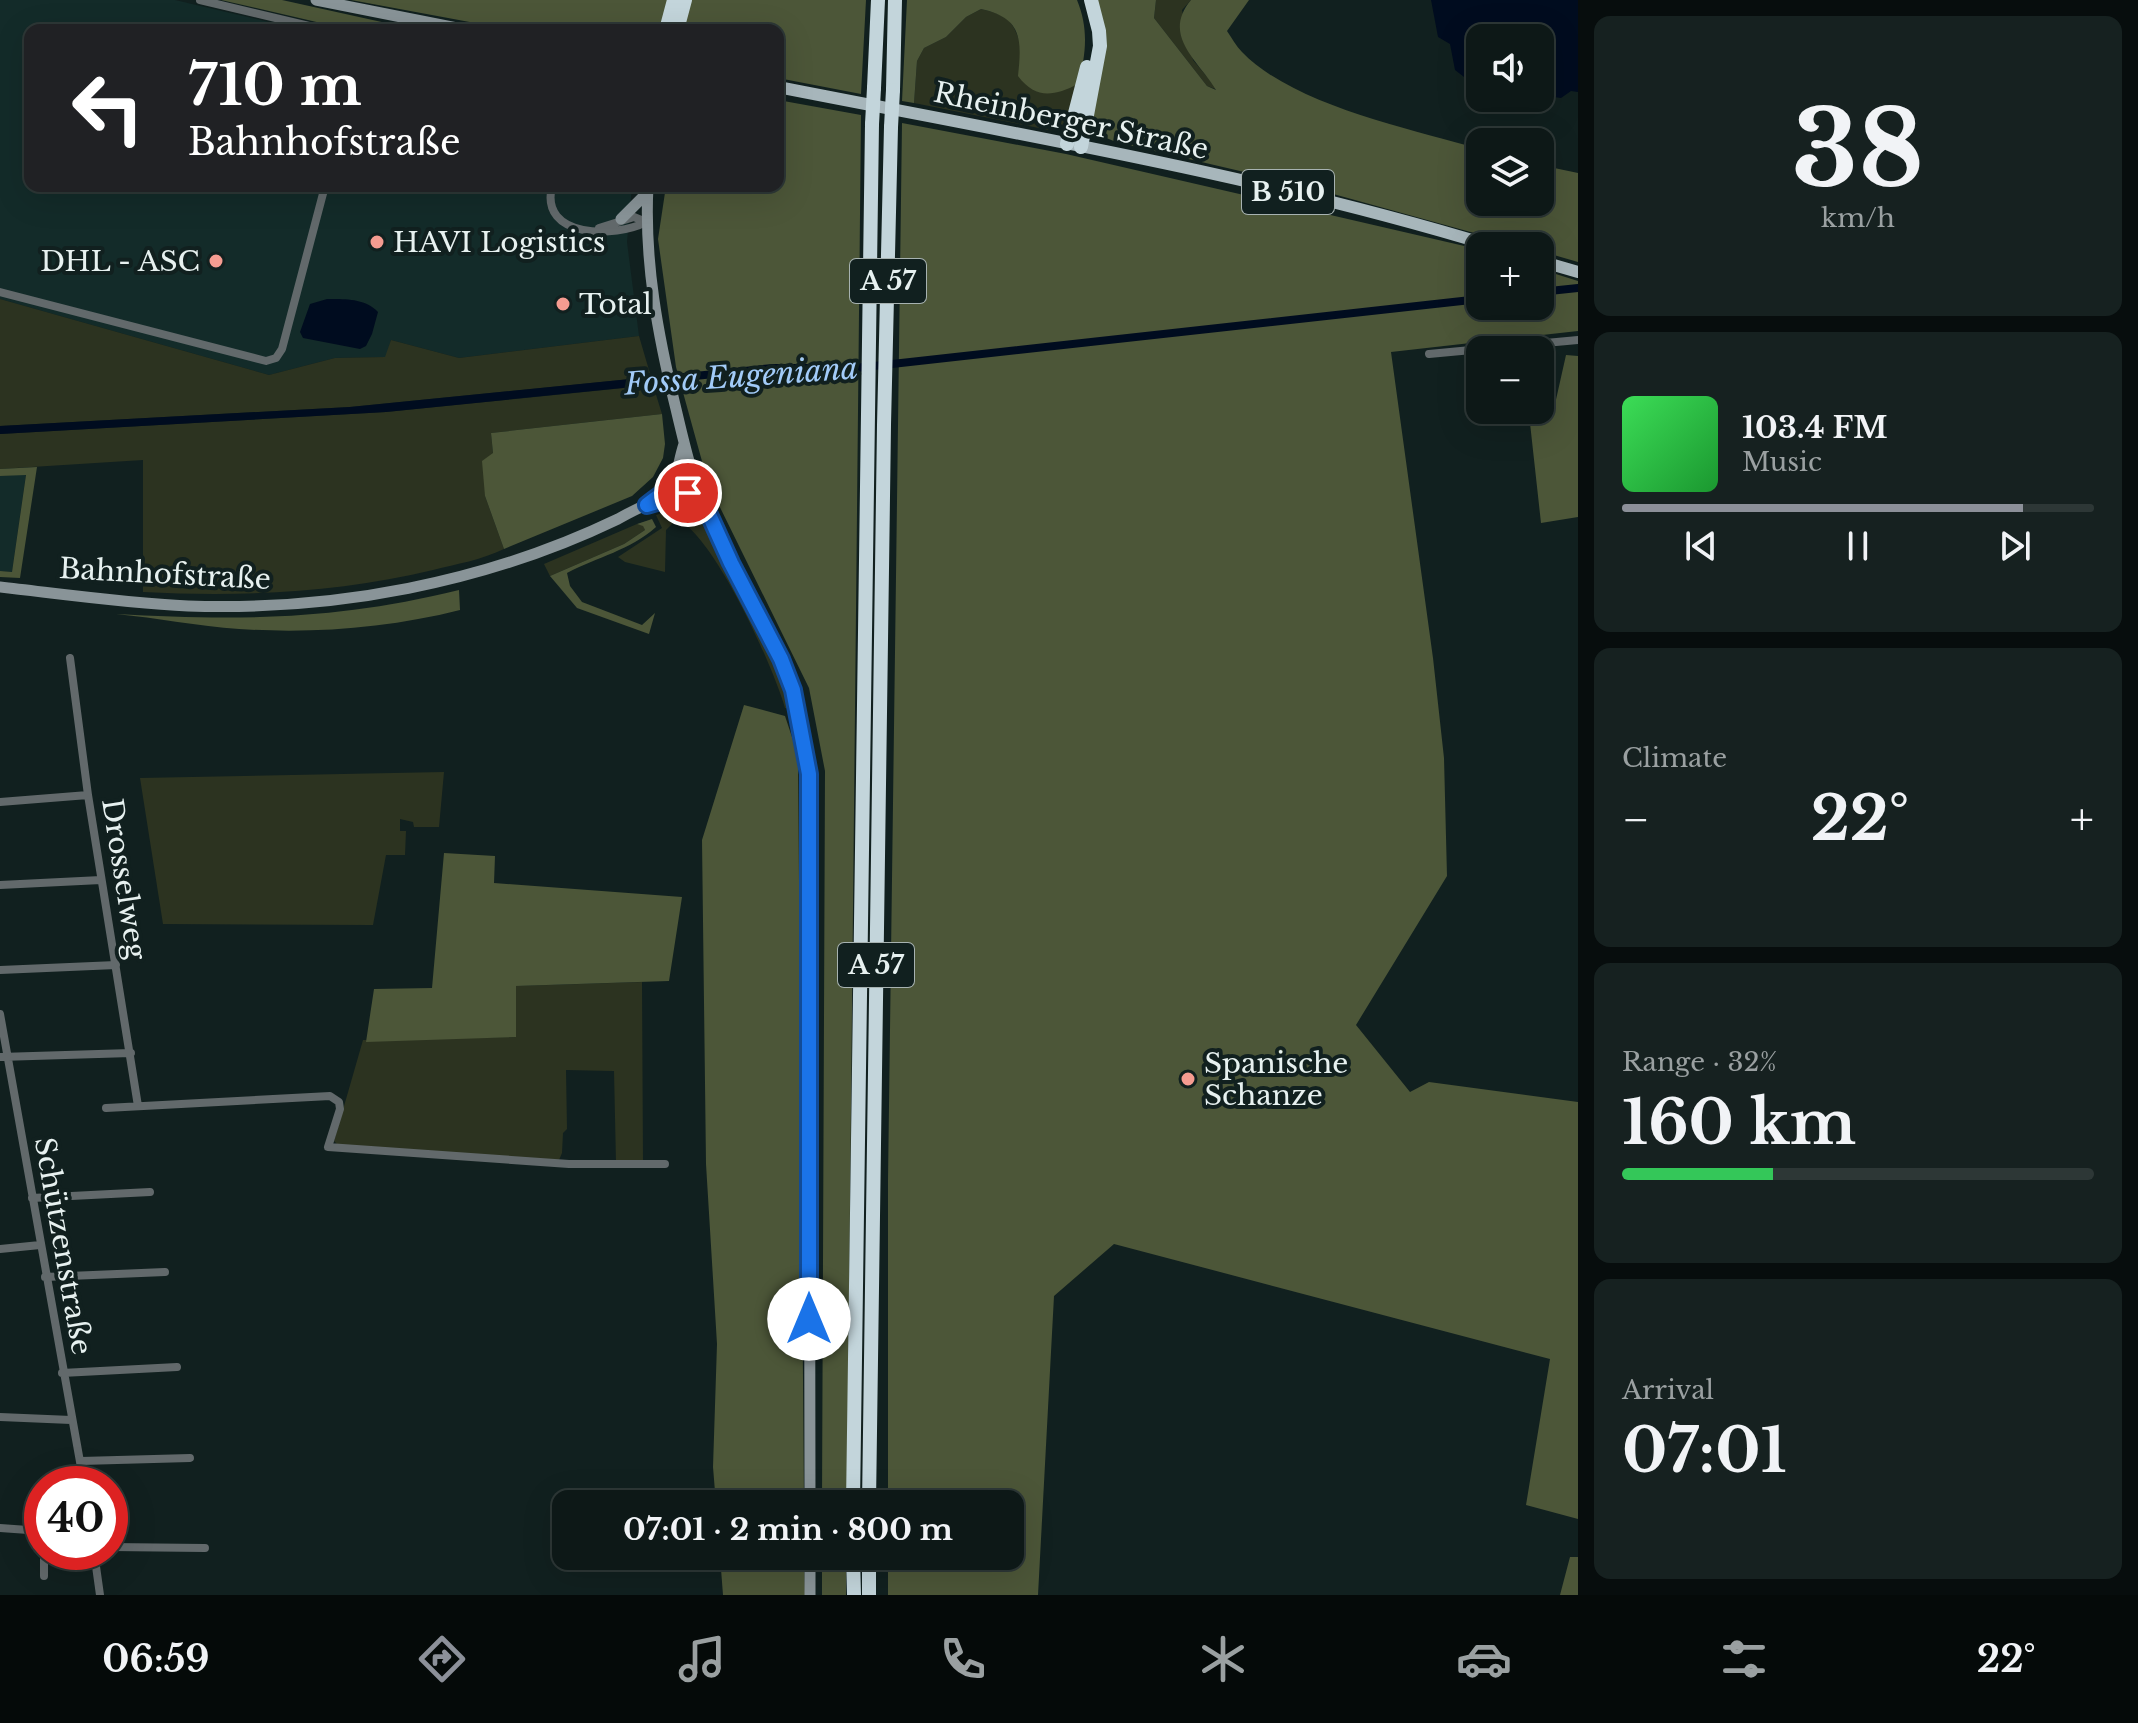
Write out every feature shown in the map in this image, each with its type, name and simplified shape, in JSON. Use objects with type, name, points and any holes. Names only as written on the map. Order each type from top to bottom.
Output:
[{"type":"highway","points":[[668,24],[674,0]]},
{"type":"highway","points":[[679,24],[685,0]]},
{"type":"highway","points":[[871,0],[869,25],[876,45]]},
{"type":"highway","name":"A 57","points":[[853,1490],[872,124],[878,0]]},
{"type":"highway","name":"A 57","points":[[869,1490],[884,425],[895,0]]},
{"type":"highway","points":[[894,21],[902,0]]},
{"type":"highway","points":[[1074,145],[1092,37],[1083,0]]},
{"type":"highway","points":[[1074,145],[1100,46],[1091,0]]},
{"type":"highway","points":[[853,1570],[854,1595]]},
{"type":"highway","points":[[869,1570],[869,1595]]},
{"type":"main road","name":"Rheinberger Straße","points":[[784,88],[1241,181],[1466,239]]},
{"type":"main road","points":[[1554,265],[1578,272]]},
{"type":"street","points":[[200,0],[301,24]]},
{"type":"street","points":[[316,0],[437,24]]},
{"type":"street","points":[[0,292],[266,361],[276,358],[282,349],[323,192]]},
{"type":"street","points":[[552,192],[551,202],[557,215],[570,227],[591,231],[635,228],[646,222]]},
{"type":"street","points":[[621,219],[645,192]]},
{"type":"street","points":[[648,192],[648,267],[664,358],[684,444],[696,486],[731,563],[781,659],[793,690],[809,774],[810,1490]]},
{"type":"street","points":[[591,231],[621,219],[634,217],[646,222]]},
{"type":"street","points":[[1429,354],[1578,340]]},
{"type":"street","points":[[671,488],[680,467],[679,458],[684,444]]},
{"type":"street","points":[[671,488],[684,484],[696,486]]},
{"type":"street","name":"Bahnhofstraße","points":[[0,587],[187,606],[266,606],[333,600],[428,584],[495,566],[570,540],[647,505],[680,497],[696,486]]},
{"type":"street","name":"Bahnhofstraße","points":[[647,505],[671,488]]},
{"type":"street","name":"Drosselweg","points":[[70,658],[88,795],[138,1106]]},
{"type":"street","points":[[0,802],[88,795]]},
{"type":"street","points":[[0,885],[101,880]]},
{"type":"street","points":[[0,970],[116,965]]},
{"type":"street","name":"Schützenstraße","points":[[0,1014],[62,1373],[82,1466]]},
{"type":"street","points":[[5,1057],[131,1053]]},
{"type":"street","points":[[106,1108],[330,1096],[339,1102],[340,1109],[328,1147],[581,1165],[665,1164]]},
{"type":"street","points":[[32,1198],[150,1192]]},
{"type":"street","points":[[0,1249],[40,1245]]},
{"type":"street","points":[[45,1277],[165,1272]]},
{"type":"street","points":[[62,1373],[177,1367]]},
{"type":"street","points":[[0,1417],[71,1420]]},
{"type":"street","points":[[81,1461],[190,1458]]},
{"type":"street","points":[[0,1528],[24,1530]]},
{"type":"street","points":[[128,1547],[205,1548]]},
{"type":"street","points":[[44,1570],[44,1576]]},
{"type":"street","points":[[97,1570],[100,1595]]},
{"type":"street","points":[[810,1570],[810,1595]]},
{"type":"shaded area","points":[[0,0],[175,0],[277,24],[24,24],[24,192],[631,192],[627,242],[639,336],[459,358],[391,340],[386,357],[335,358],[269,375],[0,299]]},
{"type":"shaded area","points":[[1156,0],[1191,0],[1182,10],[1193,60],[1218,90],[1207,86],[1154,18]]},
{"type":"shaded area","points":[[981,9],[1008,20],[1016,31],[1021,47],[1078,84],[1064,126],[1054,131],[914,103],[917,61],[924,48],[946,37],[966,17]]},
{"type":"shaded area","points":[[0,299],[269,375],[335,358],[385,357],[391,340],[459,358],[639,336],[651,377],[350,407],[0,426]]},
{"type":"shaded area","points":[[653,385],[662,414],[491,433],[493,453],[485,496],[504,549],[460,564],[361,584],[289,592],[143,592],[143,460],[0,469],[0,434],[386,412]]},
{"type":"shaded area","points":[[26,474],[12,572],[0,571],[0,476]]},
{"type":"shaded area","points":[[676,509],[701,518],[771,651],[791,709],[785,708],[741,604],[708,550],[692,531],[677,519],[666,530],[665,572],[625,562],[618,557],[662,528],[656,515]]},
{"type":"shaded area","points":[[637,524],[643,525],[645,530],[624,544],[550,576],[544,564]]},
{"type":"shaded area","points":[[444,772],[439,827],[414,827],[413,822],[400,819],[400,831],[406,831],[405,855],[386,855],[373,925],[163,924],[140,778]]},
{"type":"shaded area","points":[[642,982],[643,1162],[616,1163],[614,1071],[566,1070],[567,1129],[563,1133],[559,1160],[338,1145],[334,1141],[363,1040],[516,1037],[516,986]]},
{"type":"green space","points":[[221,0],[282,0],[391,24],[325,24]]},
{"type":"green space","points":[[351,0],[669,0],[663,24],[481,24]]},
{"type":"green space","points":[[689,0],[866,0],[861,94],[784,79],[784,24],[683,24]]},
{"type":"green space","points":[[907,0],[1077,0],[1085,42],[1078,84],[1046,94],[1025,84],[1018,76],[1019,41],[1012,24],[995,13],[981,9],[966,17],[946,37],[924,48],[917,61],[914,103],[902,101]]},
{"type":"green space","points":[[1096,0],[1156,0],[1154,18],[1207,86],[1216,90],[1181,37],[1183,13],[1191,0],[1249,0],[1227,31],[1242,52],[1264,71],[1321,101],[1466,145],[1466,216],[1554,216],[1554,168],[1578,173],[1578,262],[1554,255],[1554,232],[1470,232],[1308,187],[1116,142],[1104,137],[1093,118]]},
{"type":"green space","points":[[784,101],[861,115],[847,1490],[822,1490],[825,771],[809,688],[708,483],[676,367],[658,239],[665,192],[784,192]]},
{"type":"green space","points":[[902,123],[1066,154],[1466,247],[1466,320],[1554,320],[1554,273],[1578,281],[1578,331],[1533,336],[1466,336],[1466,344],[1391,352],[1444,758],[1447,876],[1356,1025],[1410,1092],[1429,1082],[1578,1102],[1578,1519],[1526,1505],[1550,1359],[1114,1244],[1054,1296],[1038,1595],[888,1595],[888,1570],[1024,1570],[1024,1490],[888,1490],[888,1181]]},
{"type":"green space","points":[[1566,355],[1578,356],[1578,517],[1541,523],[1530,424],[1554,424],[1554,409]]},
{"type":"green space","points":[[662,414],[663,458],[653,477],[632,496],[504,549],[485,496],[482,461],[493,453],[491,433]]},
{"type":"green space","points":[[37,467],[20,578],[0,577],[0,571],[12,572],[26,475],[0,476],[0,469]]},
{"type":"green space","points":[[652,519],[656,527],[635,542],[567,573],[570,586],[582,602],[642,625],[655,613],[649,634],[577,608],[550,576],[624,544],[645,530],[637,524]]},
{"type":"green space","points":[[459,590],[460,610],[350,628],[294,631],[239,629],[116,614],[288,616],[371,607]]},
{"type":"green space","points":[[744,705],[785,716],[798,755],[804,1490],[715,1490],[717,1344],[706,1164],[702,840]]},
{"type":"green space","points":[[444,853],[495,856],[494,883],[682,897],[669,981],[516,986],[516,1037],[366,1042],[374,989],[432,988]]},
{"type":"green space","points":[[1570,1557],[1578,1557],[1578,1595],[1560,1595]]},
{"type":"green space","points":[[721,1570],[804,1570],[805,1595],[723,1595]]},
{"type":"green space","points":[[822,1570],[846,1570],[846,1595],[822,1595]]},
{"type":"water","points":[[1431,0],[1578,0],[1578,92],[1571,91],[1561,98],[1554,97],[1554,24],[1466,24],[1466,78],[1455,70],[1450,44],[1438,37]]},
{"type":"water","points":[[327,299],[361,302],[378,312],[366,346],[360,349],[303,338],[300,332],[310,304]]},
{"type":"water","points":[[660,376],[662,384],[386,412],[0,434],[0,426],[350,407]]},
{"type":"waterway","name":"Fossa Eugeniana","points":[[1554,291],[1578,288]]},
{"type":"waterway","name":"Fossa Eugeniana","points":[[665,379],[773,368],[856,368],[1466,301]]},
{"type":"place","name":"HAVI Logistics","points":[[377,242]]},
{"type":"place","name":"DHL - ASC","points":[[216,261]]},
{"type":"place","name":"Total","points":[[563,304]]},
{"type":"place","name":"Spanische Schanze","points":[[1188,1079]]},
{"type":"route","points":[[688,493],[647,505],[671,488],[684,484],[696,486],[731,563],[781,659],[793,690],[805,746],[811,822],[809,1319]]}]
